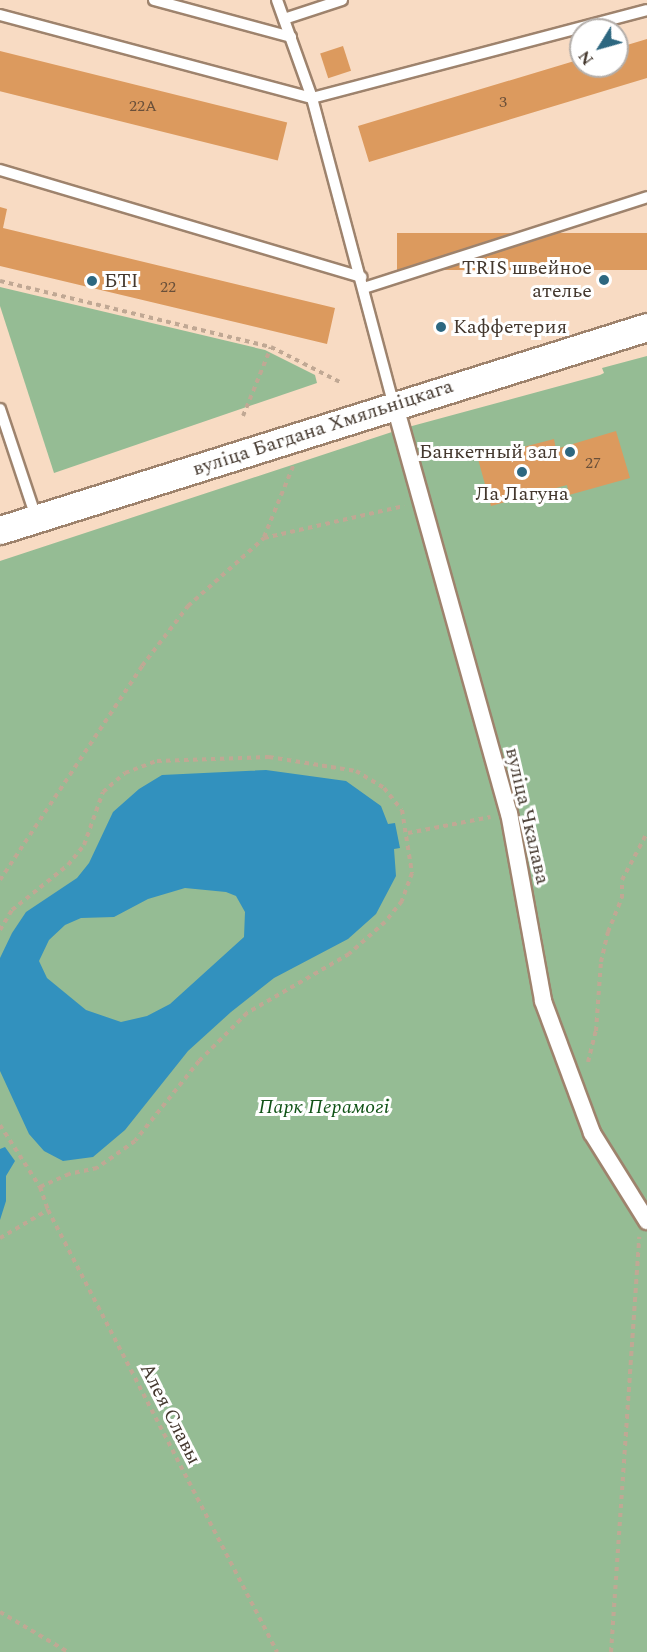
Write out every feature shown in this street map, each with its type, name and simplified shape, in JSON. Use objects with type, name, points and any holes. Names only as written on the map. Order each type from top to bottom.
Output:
[{"type":"street","name":"вуліца Багдана Хмяльніцкага","points":[[0,530],[647,327]]},
{"type":"street","name":"вуліца Чкалава","points":[[394,406],[509,813],[543,1001],[592,1133],[644,1217]]},
{"type":"lane","points":[[154,0],[291,38]]},
{"type":"lane","points":[[277,0],[312,99],[363,282],[394,406]]},
{"type":"lane","points":[[284,19],[342,0]]},
{"type":"lane","points":[[0,15],[312,99],[647,10]]},
{"type":"lane","points":[[0,170],[363,282],[647,197]]},
{"type":"lane","points":[[0,409],[37,518]]},
{"type":"path","points":[[0,281],[272,347],[342,383]]},
{"type":"path","points":[[243,416],[272,347]]},
{"type":"path","points":[[0,880],[142,666],[188,606],[264,538],[295,460]]},
{"type":"path","points":[[264,538],[421,502]]},
{"type":"path","points":[[0,930],[12,910],[68,865],[84,845],[103,792],[125,773],[157,761],[269,757],[356,771],[384,788],[402,810],[408,833],[412,873],[402,901],[385,922],[348,954],[248,1013],[199,1061],[135,1141],[98,1168],[69,1174],[40,1187]]},
{"type":"path","points":[[408,833],[485,818]]},
{"type":"path","points":[[579,1098],[596,1031],[601,962],[608,932],[622,898],[622,880],[647,833]]},
{"type":"path","name":"Алея Славы","points":[[0,1125],[40,1187],[48,1210],[277,1652]]},
{"type":"path","points":[[0,1238],[48,1210]]},
{"type":"path","points":[[611,1652],[644,1217]]},
{"type":"path","points":[[0,1612],[68,1652]]},
{"type":"green space","points":[[0,287],[265,350],[315,375],[317,383],[54,473],[0,306]]},
{"type":"green space","name":"Парк Перамогі","points":[[647,356],[647,1652],[0,1652],[0,561],[401,429],[600,375],[604,373],[602,368]]},
{"type":"water","points":[[266,770],[346,781],[381,806],[388,824],[395,823],[400,848],[394,849],[396,876],[376,914],[348,939],[274,978],[231,1012],[188,1051],[125,1130],[93,1157],[63,1161],[44,1151],[29,1134],[0,1071],[0,958],[12,933],[26,912],[77,878],[89,863],[113,812],[139,789],[162,775]],"holes":[[[185,888],[226,892],[236,896],[245,912],[244,937],[170,1004],[147,1016],[121,1022],[86,1010],[47,978],[39,961],[49,940],[65,925],[81,918],[114,917],[148,899]]]},
{"type":"water","points":[[5,1147],[15,1161],[6,1176],[6,1201],[0,1220],[0,1149]]},
{"type":"building","points":[[647,39],[647,78],[369,162],[358,126],[569,63],[569,78],[629,78],[629,44]]},
{"type":"building","points":[[343,46],[351,71],[328,78],[320,53]]},
{"type":"building","points":[[0,51],[287,123],[278,160],[0,91]]},
{"type":"building","points":[[0,207],[7,209],[3,228],[335,308],[327,344],[0,266]]},
{"type":"building","points":[[397,233],[647,233],[647,270],[397,270]]},
{"type":"building","points":[[616,431],[630,478],[569,495],[567,485],[491,506],[478,459],[554,439],[556,449]]},
{"type":"place","name":"TRIS швейное ателье","points":[[604,280]]},
{"type":"place","name":"БТІ","points":[[92,281]]},
{"type":"place","name":"Каффетерия","points":[[441,327]]},
{"type":"place","name":"Банкетный зал","points":[[570,452]]},
{"type":"place","name":"Ла Лагуна","points":[[522,472]]}]
